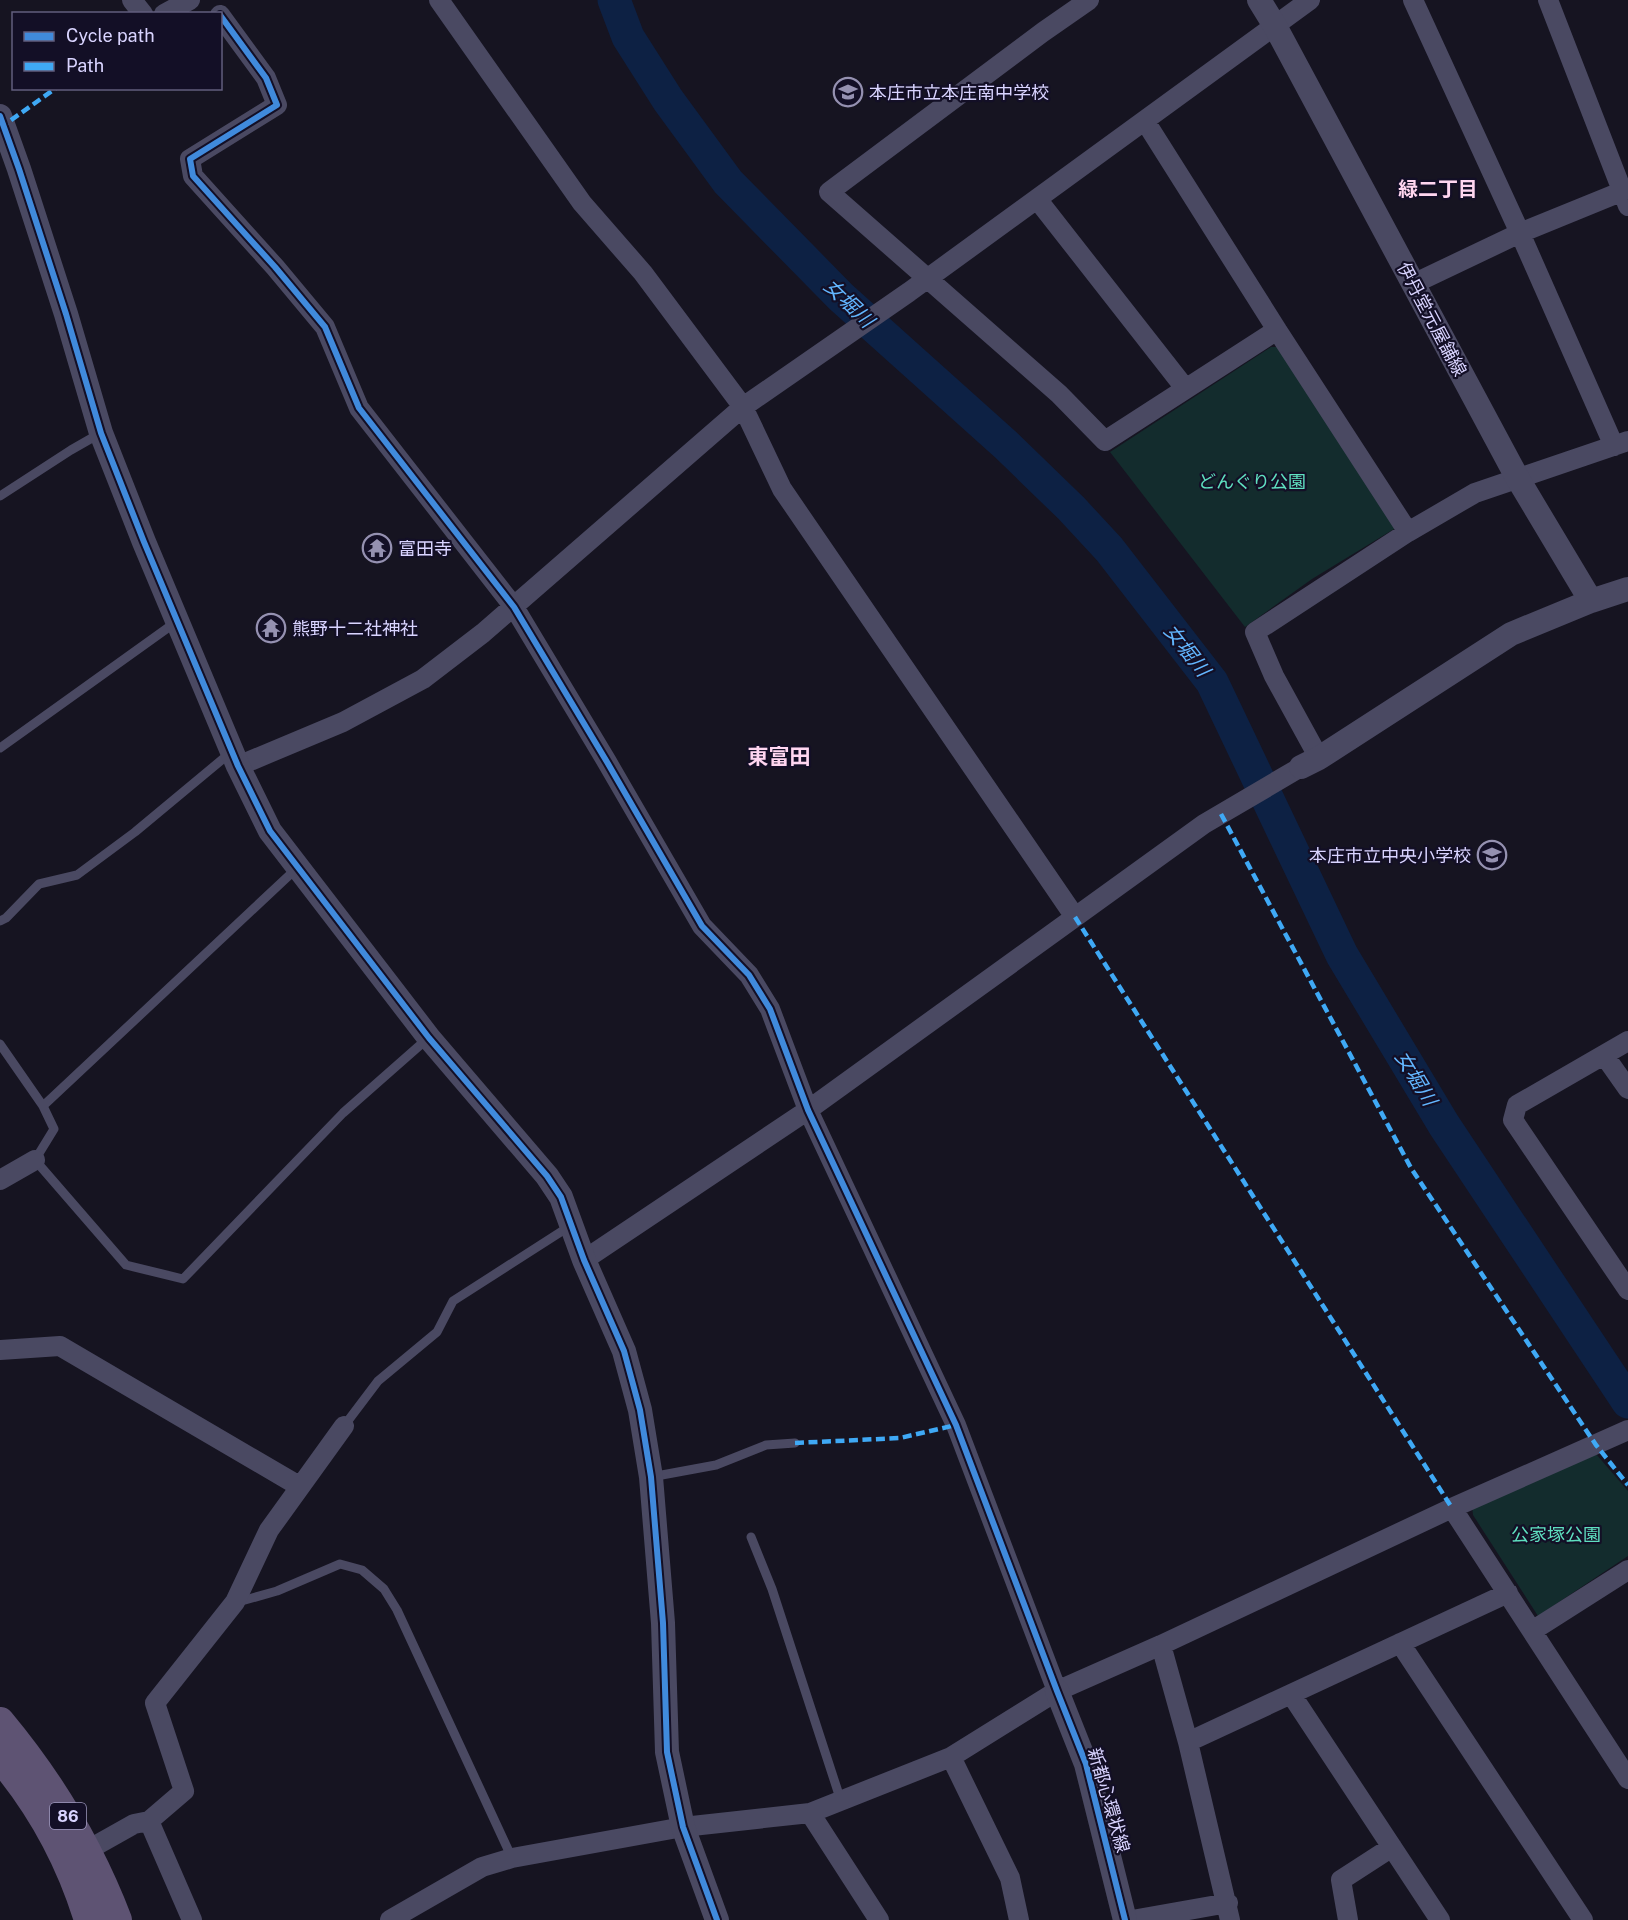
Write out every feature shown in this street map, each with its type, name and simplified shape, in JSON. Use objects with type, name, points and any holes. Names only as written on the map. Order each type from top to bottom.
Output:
[{"type":"main road","name":"86","points":[[0,1722],[46,1781],[86,1851],[117,1920]]},
{"type":"main road","name":"86","points":[[0,1757],[52,1832],[69,1867],[89,1920]]},
{"type":"street","points":[[132,0],[141,12]]},
{"type":"street","points":[[168,12],[190,0]]},
{"type":"street","points":[[439,0],[582,203],[643,273],[743,407],[782,489],[1075,917]]},
{"type":"street","points":[[1089,0],[830,192],[1059,394],[1105,441],[1277,330]]},
{"type":"street","name":"伊丹堂元屋舗線","points":[[1259,0],[1518,479],[1590,601]]},
{"type":"street","points":[[235,759],[343,722],[423,679],[483,633],[743,407],[909,292],[1310,0]]},
{"type":"street","points":[[1310,763],[1255,632],[1408,532],[1475,493],[1621,443],[1520,233],[1413,0]]},
{"type":"street","points":[[1413,284],[1520,233],[1626,195],[1548,0]]},
{"type":"street","points":[[222,17],[266,78],[277,105],[190,159],[193,176],[275,267],[325,327],[359,408],[513,607],[607,762],[702,926],[749,975],[770,1009],[808,1110],[956,1425],[1056,1691]]},
{"type":"street","points":[[0,116],[20,169],[63,303],[101,433],[235,759],[270,831],[429,1038],[547,1176],[561,1197],[584,1260],[624,1351],[640,1410],[651,1477],[663,1623],[667,1752],[682,1827],[717,1920]]},
{"type":"street","points":[[1145,121],[1408,532]]},
{"type":"street","points":[[1037,199],[1185,388]]},
{"type":"street","points":[[584,1260],[808,1110],[1204,824],[1310,763],[1511,634],[1590,601],[1628,589]]},
{"type":"street","points":[[1628,1041],[1517,1105],[1513,1120],[1628,1290]]},
{"type":"street","points":[[1604,1055],[1628,1089]]},
{"type":"street","points":[[0,1180],[35,1160]]},
{"type":"street","points":[[0,1350],[60,1346],[299,1486]]},
{"type":"street","points":[[86,1851],[134,1824],[149,1821],[184,1791],[155,1702],[235,1602],[269,1530],[344,1426]]},
{"type":"street","points":[[390,1920],[482,1867],[512,1858],[682,1827],[810,1813],[951,1757],[1056,1691],[1161,1645],[1452,1508],[1628,1430]]},
{"type":"street","points":[[1452,1508],[1628,1779]]},
{"type":"street","points":[[1532,1631],[1628,1570]]},
{"type":"street","points":[[1188,1742],[1508,1593]]},
{"type":"street","points":[[1400,1643],[1583,1920]]},
{"type":"street","points":[[1132,1920],[1229,1912],[1188,1742],[1161,1645]]},
{"type":"street","name":"新都心環状線","points":[[1056,1691],[1086,1764],[1125,1920]]},
{"type":"street","points":[[1291,1694],[1440,1920]]},
{"type":"street","points":[[951,1757],[1010,1878],[1019,1920]]},
{"type":"street","points":[[810,1813],[875,1919]]},
{"type":"street","points":[[149,1821],[192,1920]]},
{"type":"street","points":[[1348,1920],[1341,1880],[1392,1847]]},
{"type":"lane","points":[[0,496],[101,433]]},
{"type":"lane","points":[[0,748],[178,621]]},
{"type":"lane","points":[[0,921],[6,918],[39,884],[77,875],[235,759]]},
{"type":"lane","points":[[43,1106],[297,868]]},
{"type":"lane","points":[[0,1044],[43,1106],[54,1129],[35,1160],[126,1265],[183,1279],[343,1113],[429,1038]]},
{"type":"lane","points":[[344,1426],[378,1381],[437,1332],[453,1301],[572,1225]]},
{"type":"lane","points":[[651,1477],[716,1466],[766,1444],[795,1443]]},
{"type":"lane","points":[[751,1537],[772,1590],[840,1801]]},
{"type":"lane","points":[[235,1602],[277,1591],[340,1564],[362,1570],[384,1589],[397,1610],[512,1858]]},
{"type":"green space","name":"どんぐり公園","points":[[1271,347],[1279,347],[1394,523],[1394,529],[1312,579],[1245,627],[1110,452]]},
{"type":"green space","name":"公家塚公園","points":[[1596,1454],[1628,1491],[1628,1556],[1538,1616],[1473,1515],[1472,1506]]},
{"type":"waterway","name":"女堀川","points":[[614,0],[628,37],[668,100],[728,182],[841,297],[1006,445],[1071,508],[1109,549],[1212,682],[1342,955],[1444,1125],[1628,1402]]},
{"type":"marked path","points":[[0,128],[53,90]]},
{"type":"marked path","points":[[1221,814],[1411,1168],[1596,1445],[1628,1485]]},
{"type":"marked path","points":[[1075,917],[1452,1508]]},
{"type":"marked path","points":[[795,1443],[900,1438],[956,1425]]},
{"type":"cycle path","points":[[222,18],[266,78],[277,105],[190,159],[193,176],[275,267],[325,327],[359,408],[514,607],[702,926],[749,975],[770,1009],[808,1110],[956,1425],[1086,1764],[1125,1920]]},
{"type":"cycle path","points":[[0,116],[66,314],[101,433],[238,766],[270,831],[429,1038],[547,1176],[561,1197],[584,1260],[624,1351],[640,1410],[651,1477],[663,1623],[667,1752],[683,1827],[717,1920]]},
{"type":"place","name":"本庄市立本庄南中学校","points":[[848,92]]},
{"type":"place","name":"富田寺","points":[[377,548]]},
{"type":"place","name":"熊野十二社神社","points":[[271,628]]},
{"type":"place","name":"本庄市立中央小学校","points":[[1492,855]]},
{"type":"district","name":"緑二丁目","points":[[1438,189]]},
{"type":"district","name":"東富田","points":[[779,756]]}]
